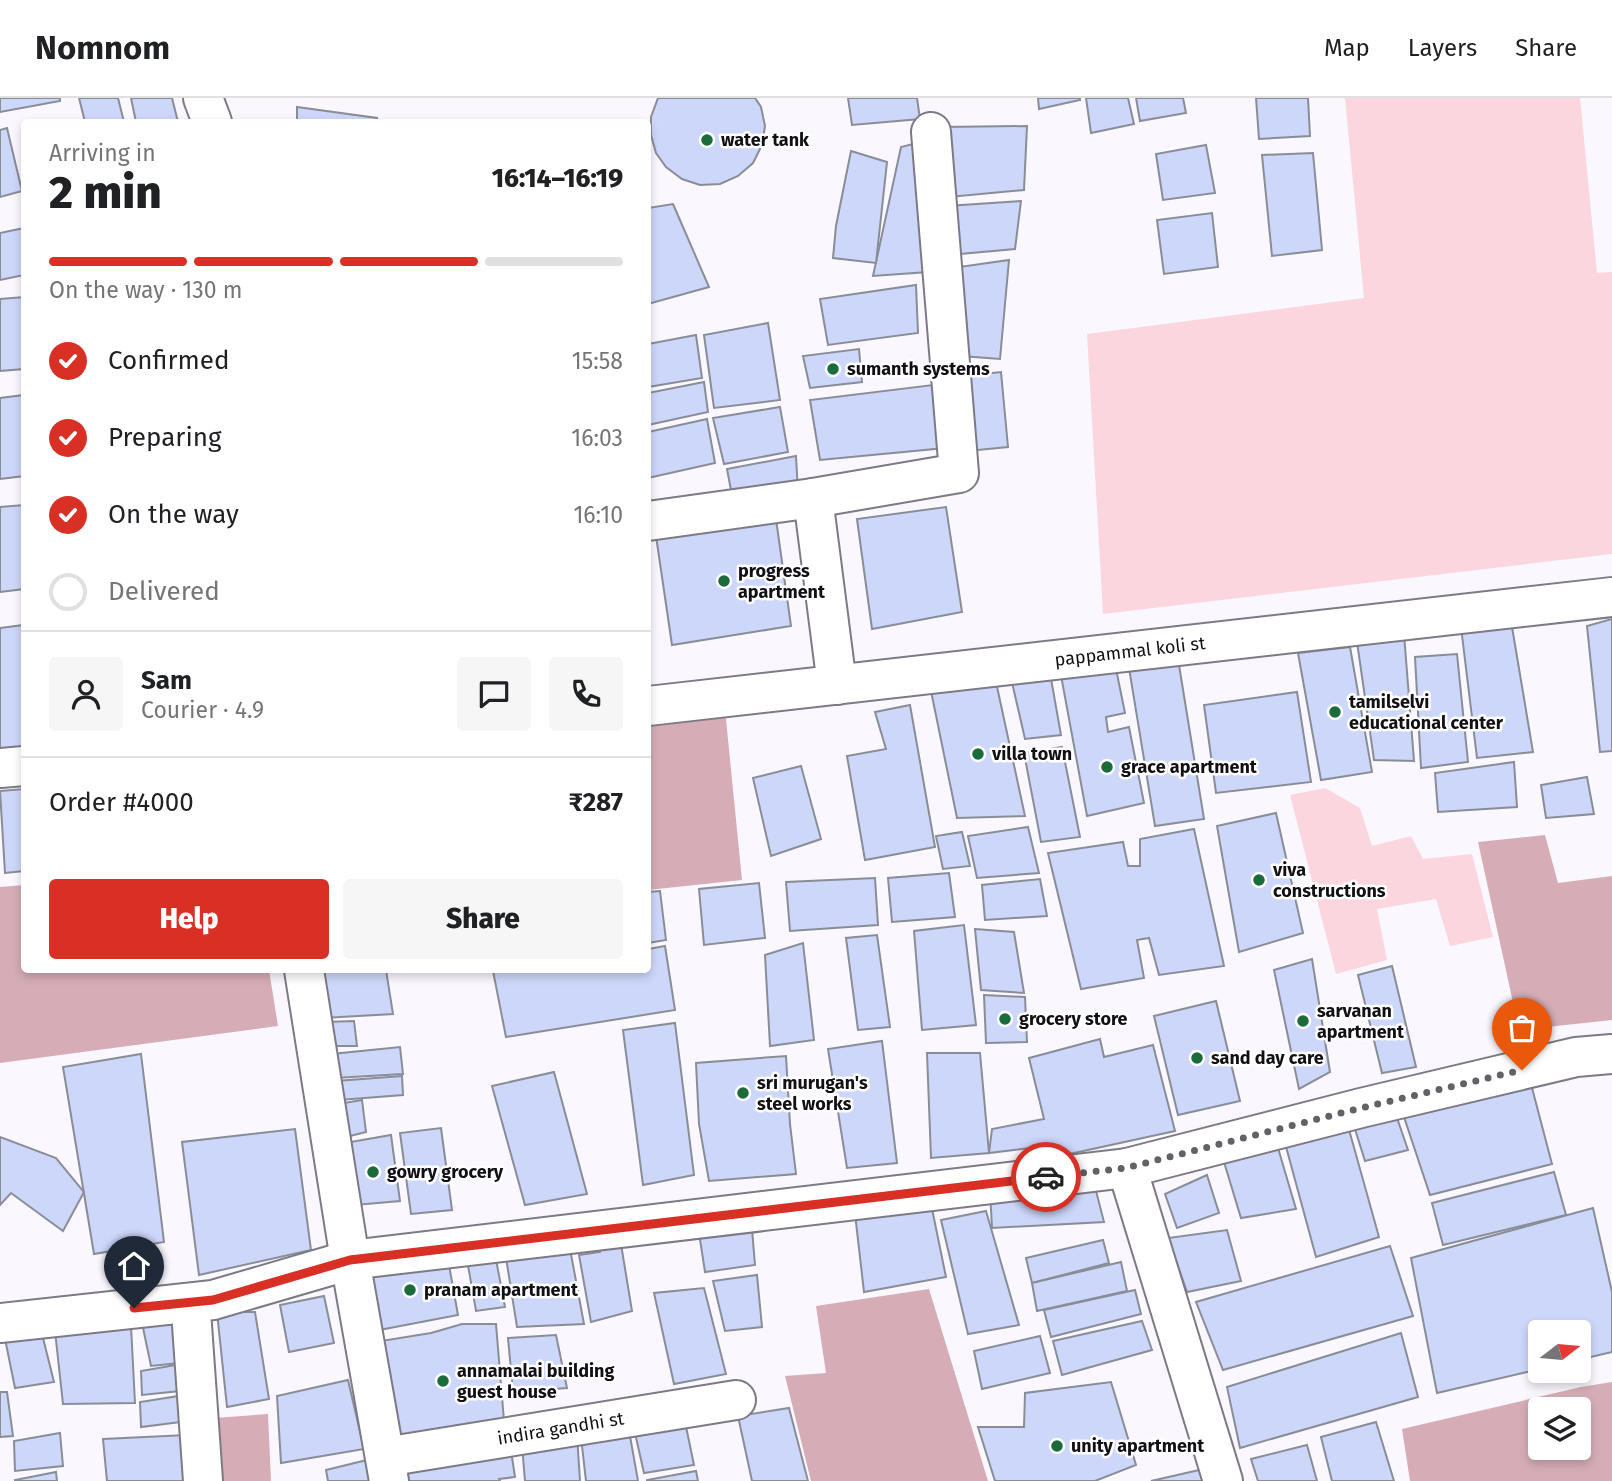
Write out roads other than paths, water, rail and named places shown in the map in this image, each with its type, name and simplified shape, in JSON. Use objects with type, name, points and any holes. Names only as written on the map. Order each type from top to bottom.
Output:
[{"type":"street","points":[[203,98],[211,119]]},
{"type":"street","points":[[651,521],[813,498],[958,473],[931,132]]},
{"type":"street","points":[[813,498],[837,685]]},
{"type":"street","name":"pappammal koli st","points":[[651,706],[1612,597]]},
{"type":"street","points":[[0,768],[21,766]]},
{"type":"street","points":[[304,973],[350,1260],[387,1469]]},
{"type":"street","points":[[0,1323],[213,1300],[350,1260],[1126,1168],[1576,1057],[1612,1054]]},
{"type":"street","points":[[1126,1168],[1223,1481]]},
{"type":"street","points":[[188,1303],[191,1311],[203,1481]]},
{"type":"street","name":"indira gandhi st","points":[[387,1469],[736,1400]]},
{"type":"place","name":"water tank","points":[[707,140]]},
{"type":"place","name":"sumanth systems","points":[[833,369]]},
{"type":"place","name":"progress apartment","points":[[724,581]]},
{"type":"place","name":"tamilselvi educational center","points":[[1335,712]]},
{"type":"place","name":"villa town","points":[[978,754]]},
{"type":"place","name":"grace apartment","points":[[1107,767]]},
{"type":"place","name":"viva constructions","points":[[1259,880]]},
{"type":"place","name":"grocery store","points":[[1005,1019]]},
{"type":"place","name":"sarvanan apartment","points":[[1303,1021]]},
{"type":"place","name":"sand day care","points":[[1197,1058]]},
{"type":"place","name":"sri murugan's steel works","points":[[743,1093]]},
{"type":"place","name":"gowry grocery","points":[[373,1172]]},
{"type":"place","name":"pranam apartment","points":[[410,1290]]},
{"type":"place","name":"annamalai building guest house","points":[[443,1381]]},
{"type":"place","name":"unity apartment","points":[[1057,1446]]}]
